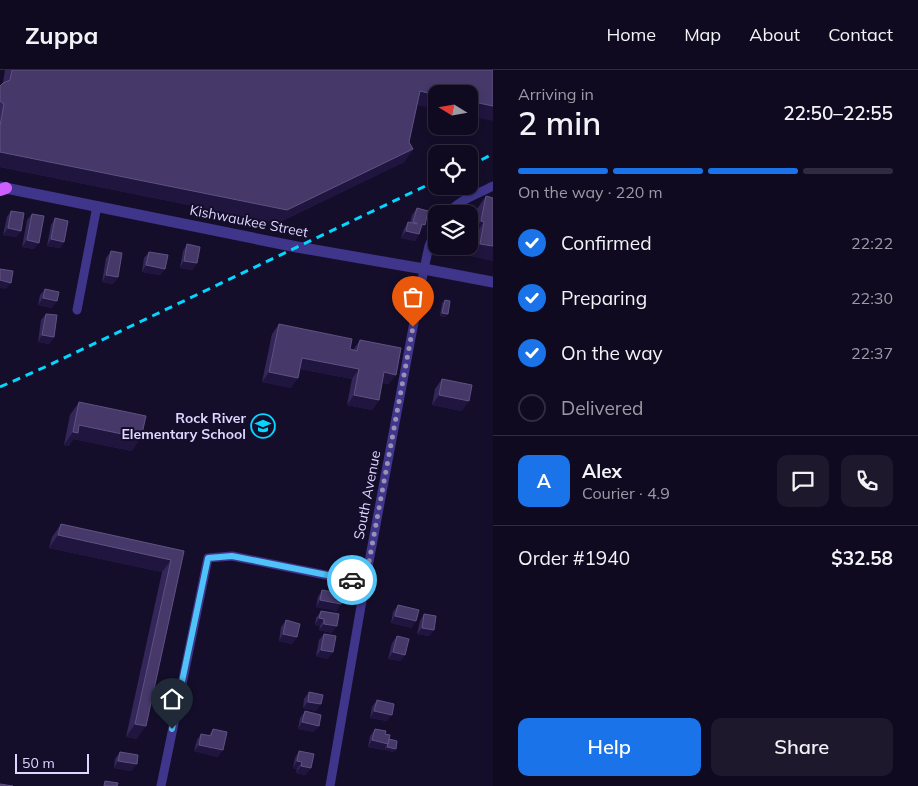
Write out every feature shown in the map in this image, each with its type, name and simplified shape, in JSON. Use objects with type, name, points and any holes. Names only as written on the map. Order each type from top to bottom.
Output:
[{"type":"street","points":[[457,205],[493,186]]},
{"type":"street","name":"Kishwaukee Street","points":[[2,188],[297,247],[493,282]]},
{"type":"street","points":[[77,310],[97,206]]},
{"type":"street","name":"South Avenue","points":[[330,786],[365,583],[428,251]]},
{"type":"street","points":[[161,786],[208,558],[232,556],[365,583]]},
{"type":"building","points":[[12,70],[493,70],[493,106],[478,103],[478,85],[428,85],[428,93],[420,91],[409,142],[413,149],[287,210],[0,152],[0,126],[4,104],[0,101],[0,86],[10,80]]},
{"type":"building","points":[[486,196],[493,198],[493,246],[480,244],[484,222],[481,221]]},
{"type":"building","points":[[417,208],[428,211],[425,225],[422,224],[419,234],[406,231],[408,222],[417,224],[413,222]]},
{"type":"building","points":[[11,211],[24,213],[21,231],[8,228]]},
{"type":"building","points":[[32,214],[44,216],[39,243],[27,240]]},
{"type":"building","points":[[55,218],[68,221],[64,242],[51,239]]},
{"type":"building","points":[[187,244],[200,247],[197,263],[184,261]]},
{"type":"building","points":[[111,251],[122,253],[118,277],[106,275]]},
{"type":"building","points":[[149,252],[168,255],[165,269],[146,265]]},
{"type":"building","points":[[0,269],[13,271],[11,283],[0,280]]},
{"type":"building","points":[[45,289],[59,292],[57,301],[43,298]]},
{"type":"building","points":[[445,300],[450,301],[448,314],[442,313]]},
{"type":"building","points":[[46,314],[57,315],[54,337],[42,335]]},
{"type":"building","points":[[279,324],[352,339],[350,349],[357,351],[360,340],[401,348],[396,375],[384,372],[379,400],[354,395],[359,369],[302,358],[298,378],[269,372]]},
{"type":"building","points":[[442,379],[472,385],[469,401],[439,395]]},
{"type":"building","points":[[79,402],[146,416],[141,438],[79,425],[78,433],[73,432]]},
{"type":"building","points":[[61,524],[184,551],[146,726],[135,724],[171,560],[58,535]]},
{"type":"building","points":[[322,590],[343,594],[341,604],[320,600]]},
{"type":"building","points":[[398,605],[419,610],[416,621],[395,616]]},
{"type":"building","points":[[321,611],[339,614],[337,626],[324,624],[324,619],[319,618]]},
{"type":"building","points":[[424,614],[436,616],[434,630],[422,628]]},
{"type":"building","points":[[286,620],[300,624],[297,637],[283,634]]},
{"type":"building","points":[[324,634],[336,636],[333,652],[321,650]]},
{"type":"building","points":[[397,636],[409,639],[405,655],[393,652]]},
{"type":"building","points":[[309,692],[323,695],[321,704],[308,702]]},
{"type":"building","points":[[377,700],[394,704],[392,715],[374,711]]},
{"type":"building","points":[[305,711],[321,715],[319,726],[302,722]]},
{"type":"building","points":[[213,729],[227,732],[223,750],[199,745],[201,734],[211,736]]},
{"type":"building","points":[[375,729],[386,731],[385,734],[390,735],[388,744],[372,740]]},
{"type":"building","points":[[389,739],[397,741],[396,749],[387,747]]},
{"type":"building","points":[[299,751],[314,754],[311,768],[301,766],[302,762],[297,761]]},
{"type":"building","points":[[120,752],[138,755],[137,764],[118,761]]},
{"type":"building","points":[[105,781],[118,783],[117,786],[104,786]]},
{"type":"railway","points":[[478,162],[493,154]]},
{"type":"railway","points":[[0,387],[428,185]]},
{"type":"way so far","points":[[352,580],[365,583],[413,327]]},
{"type":"place","name":"Rock River Elementary School","points":[[263,426]]},
{"type":"route","points":[[172,729],[208,558],[232,556],[352,580]]}]
